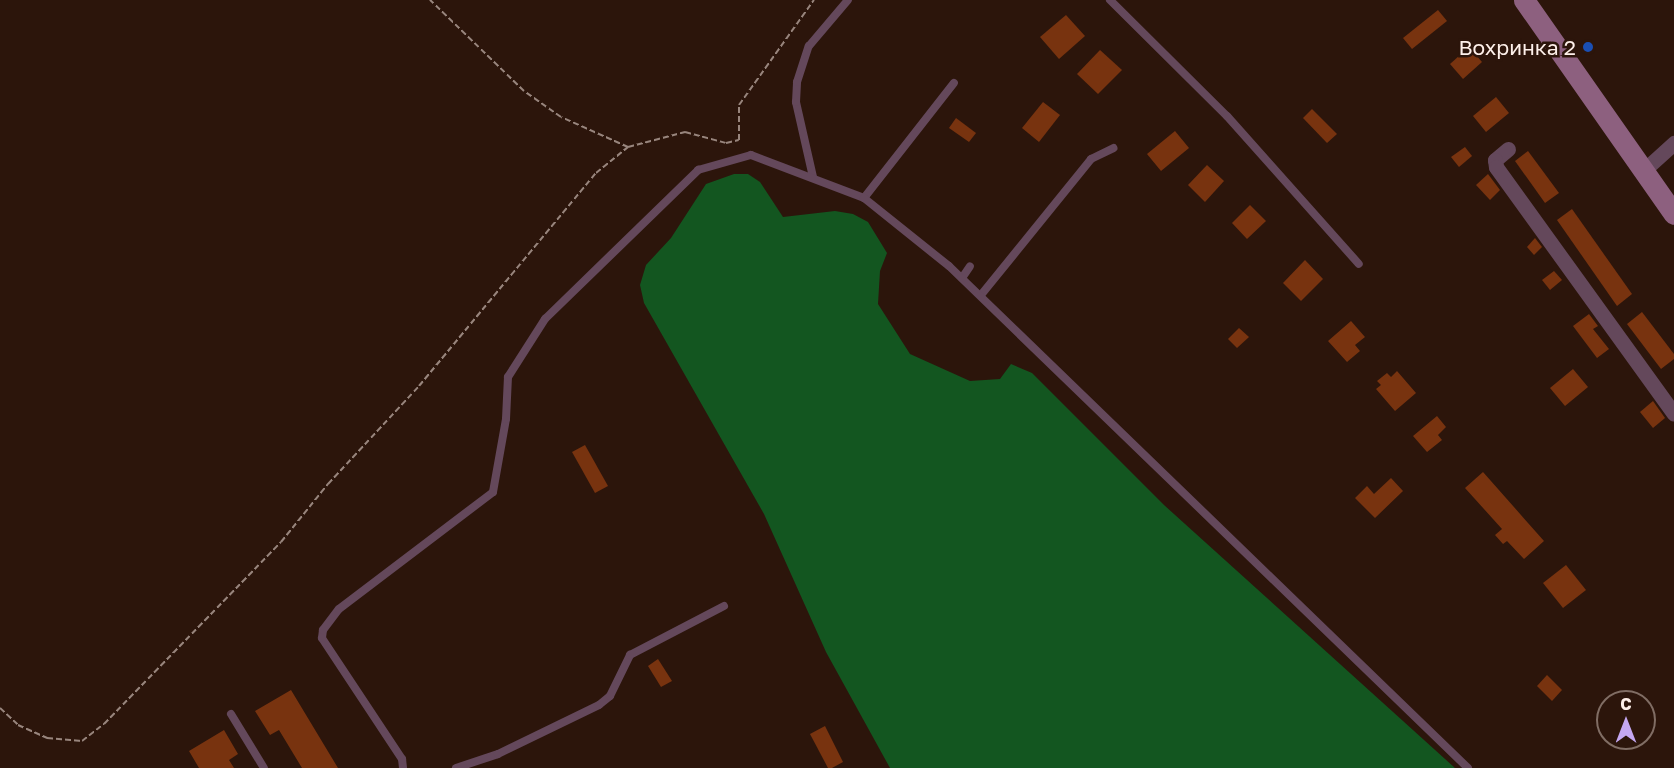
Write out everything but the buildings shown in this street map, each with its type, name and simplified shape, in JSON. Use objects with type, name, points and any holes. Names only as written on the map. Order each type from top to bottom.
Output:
[{"type":"main road","points":[[1524,0],[1674,214]]},
{"type":"street","points":[[1643,171],[1674,143]]},
{"type":"street","points":[[1508,150],[1495,160],[1496,167],[1674,414]]},
{"type":"lane","points":[[813,177],[796,102],[797,82],[808,46],[848,0]]},
{"type":"lane","points":[[1110,0],[1227,116],[1359,264]]},
{"type":"lane","points":[[864,198],[954,83]]},
{"type":"lane","points":[[981,295],[1091,159],[1113,148]]},
{"type":"lane","points":[[403,768],[402,759],[322,638],[326,624],[339,609],[493,492],[506,419],[508,377],[528,340],[649,214],[698,170],[718,162],[752,155],[864,198],[962,278],[1468,768]]},
{"type":"lane","points":[[962,278],[970,266]]},
{"type":"lane","points":[[456,768],[551,730],[599,705],[610,696],[630,655],[724,606]]},
{"type":"lane","points":[[231,714],[264,768]]},
{"type":"path","points":[[430,0],[524,91],[561,117],[628,147]]},
{"type":"path","points":[[0,708],[18,725],[47,738],[82,741],[104,724],[281,542],[328,484],[419,386],[596,173],[628,147],[685,132],[726,143],[739,140],[739,105],[814,0]]},
{"type":"green space","points":[[734,174],[748,174],[760,182],[783,217],[835,211],[853,214],[868,222],[887,253],[880,271],[878,304],[910,354],[970,381],[1000,379],[1011,364],[1032,373],[1164,505],[1455,768],[890,768],[826,652],[764,514],[644,303],[640,285],[646,265],[671,238],[706,184]]},
{"type":"place","name":"Вохринка 2","points":[[1588,47]]}]
